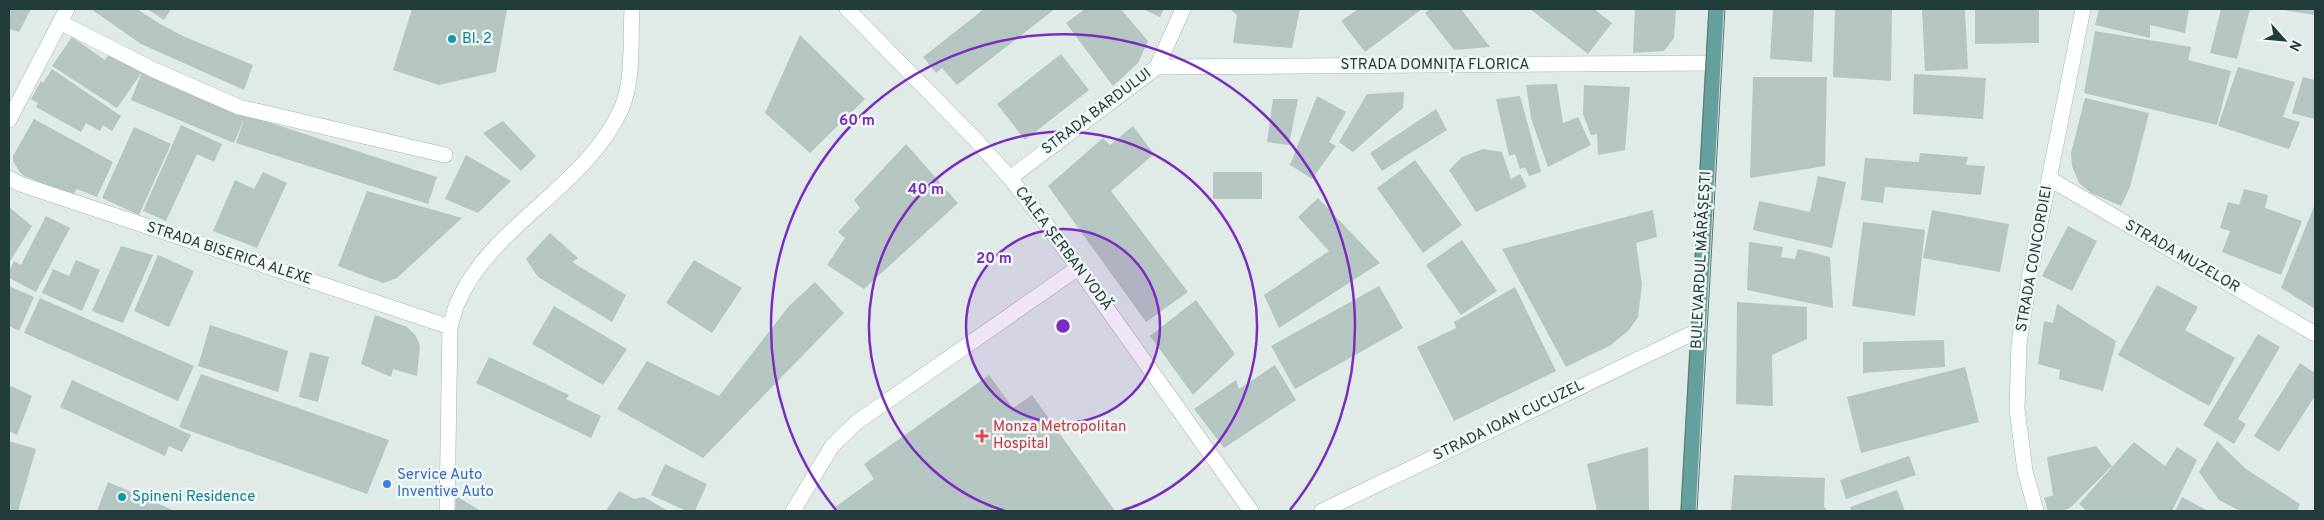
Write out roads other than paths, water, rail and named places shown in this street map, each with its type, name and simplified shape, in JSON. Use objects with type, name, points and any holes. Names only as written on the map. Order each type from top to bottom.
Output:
[{"type":"main road","name":"BULEVARDUL MĂRĂȘEȘTI","points":[[1688,511],[1716,9]]},
{"type":"street","points":[[447,511],[450,327],[458,302],[474,274],[506,237],[584,164],[608,134],[622,106],[628,79],[632,9]]},
{"type":"street","name":"CALEA ȘERBAN VODĂ","points":[[847,9],[974,138],[1010,178],[1078,268],[1251,511]]},
{"type":"street","name":"STRADA BARDULUI","points":[[1010,178],[1157,68],[1183,9]]},
{"type":"street","name":"STRADA CONCORDIEI","points":[[2036,511],[2026,471],[2017,409],[2019,344],[2030,274],[2082,9]]},
{"type":"street","points":[[9,120],[64,15],[154,70],[239,107],[445,154]]},
{"type":"street","name":"STRADA DOMNIȚA FLORICA","points":[[1157,68],[1713,63]]},
{"type":"street","name":"STRADA BISERICA ALEXE","points":[[9,178],[20,184],[450,327]]},
{"type":"street","name":"STRADA MUZELOR","points":[[2050,179],[2315,334]]},
{"type":"street","points":[[793,511],[832,446],[857,422],[1078,268]]},
{"type":"street","name":"STRADA IOAN CUCUZEL","points":[[1322,511],[1698,331]]},
{"type":"tram line","points":[[1681,511],[1709,9]]},
{"type":"tram line","points":[[1697,511],[1725,9]]},
{"type":"place","name":"Bl. 2","points":[[452,39]]},
{"type":"place","name":"Monza Metropolitan Hospital","points":[[982,436]]},
{"type":"place","name":"Service Auto Inventive Auto","points":[[387,484]]},
{"type":"place","name":"Spineni Residence","points":[[122,497]]}]
